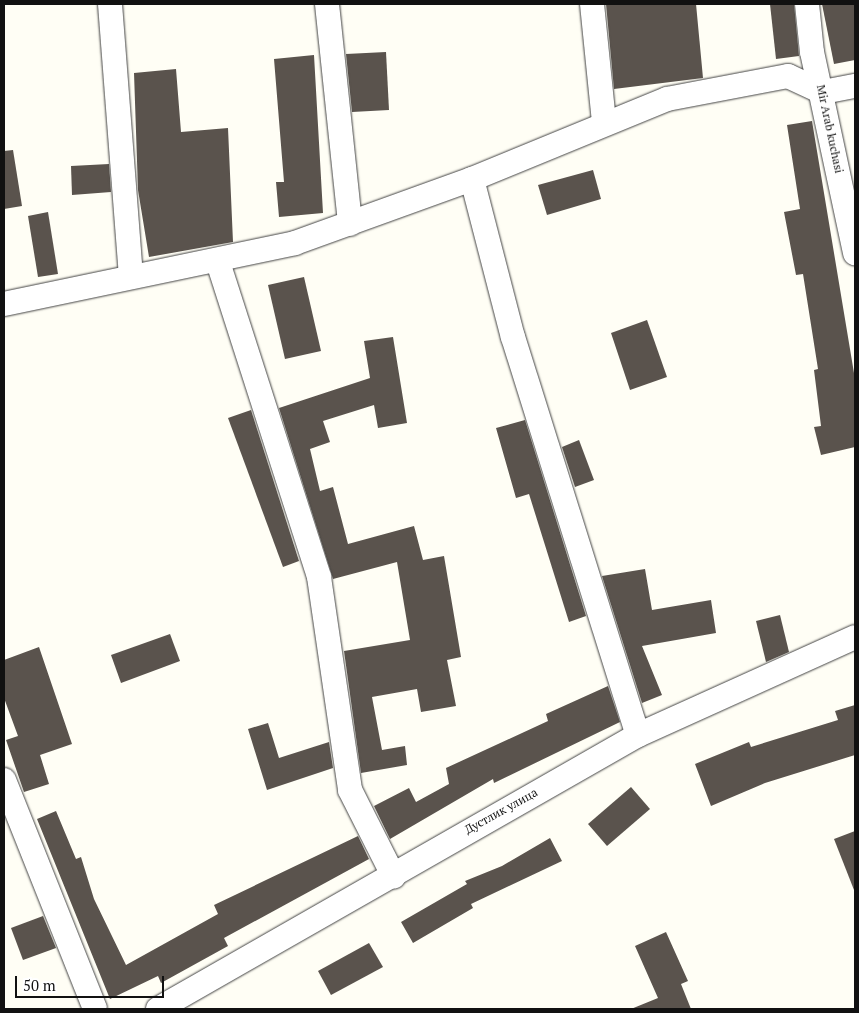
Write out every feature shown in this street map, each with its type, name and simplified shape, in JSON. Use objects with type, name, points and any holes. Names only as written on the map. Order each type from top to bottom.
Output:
[{"type":"street","points":[[110,4],[131,274]]},
{"type":"street","points":[[327,4],[350,224]]},
{"type":"street","points":[[592,4],[604,122]]},
{"type":"street","name":"Mir Arab kuchasi","points":[[807,4],[855,253]]},
{"type":"street","points":[[4,304],[131,274],[218,262],[350,224],[472,179],[604,122],[667,99],[788,76],[823,92],[855,86]]},
{"type":"street","points":[[472,179],[513,337],[638,735]]},
{"type":"street","points":[[218,262],[319,577],[350,790],[394,877]]},
{"type":"street","name":"Дустлик улица","points":[[158,1009],[394,877],[447,841],[638,735],[855,638]]},
{"type":"street","points":[[4,780],[95,1009]]},
{"type":"building","points":[[606,4],[696,4],[703,78],[614,89]]},
{"type":"building","points":[[770,4],[794,4],[799,56],[776,59]]},
{"type":"building","points":[[822,4],[855,4],[855,60],[834,64]]},
{"type":"building","points":[[386,52],[389,110],[352,112],[346,54]]},
{"type":"building","points":[[314,55],[323,213],[279,217],[276,182],[284,182],[274,59]]},
{"type":"building","points":[[176,69],[181,132],[228,128],[233,242],[149,257],[138,190],[134,73]]},
{"type":"building","points":[[812,121],[855,379],[855,447],[821,455],[814,427],[821,426],[814,370],[818,369],[803,274],[796,275],[784,212],[800,209],[787,125]]},
{"type":"building","points":[[13,150],[22,206],[4,209],[4,151]]},
{"type":"building","points":[[109,164],[111,192],[72,195],[71,166]]},
{"type":"building","points":[[593,170],[601,199],[547,215],[538,185]]},
{"type":"building","points":[[48,212],[58,274],[38,277],[28,216]]},
{"type":"building","points":[[304,277],[321,351],[285,359],[268,285]]},
{"type":"building","points":[[647,320],[667,377],[630,390],[611,333]]},
{"type":"building","points":[[393,337],[407,423],[378,428],[374,405],[323,421],[330,442],[310,449],[320,491],[333,487],[348,544],[414,526],[423,560],[444,556],[461,657],[447,660],[456,706],[421,712],[417,689],[372,697],[382,750],[405,746],[407,765],[361,773],[344,651],[410,640],[397,562],[333,579],[279,408],[370,378],[364,341]]},
{"type":"building","points":[[251,410],[299,561],[283,567],[228,418]]},
{"type":"building","points":[[525,420],[586,616],[569,622],[529,494],[516,498],[496,428]]},
{"type":"building","points":[[579,440],[594,480],[575,487],[562,447]]},
{"type":"building","points":[[645,569],[652,610],[711,600],[716,633],[642,646],[662,695],[642,703],[602,576]]},
{"type":"building","points":[[780,615],[789,652],[766,662],[756,621]]},
{"type":"building","points":[[170,634],[180,661],[121,683],[111,655]]},
{"type":"building","points":[[39,647],[72,744],[40,755],[49,784],[24,792],[6,740],[18,736],[4,698],[4,660]]},
{"type":"building","points":[[608,686],[620,722],[494,783],[493,779],[390,839],[374,806],[409,788],[416,802],[449,784],[446,768],[548,721],[546,714]]},
{"type":"building","points":[[855,705],[855,755],[765,783],[711,806],[695,764],[749,742],[751,747],[838,720],[835,711]]},
{"type":"building","points":[[268,723],[279,758],[329,742],[333,768],[267,790],[248,729]]},
{"type":"building","points":[[631,787],[650,809],[607,846],[588,824]]},
{"type":"building","points":[[56,811],[76,859],[81,857],[94,899],[126,965],[218,914],[214,905],[358,836],[369,859],[224,938],[228,946],[161,983],[158,976],[110,999],[37,819]]},
{"type":"building","points":[[855,831],[855,890],[854,890],[834,839]]},
{"type":"building","points":[[550,838],[562,861],[471,904],[473,908],[413,943],[401,922],[467,884],[465,881],[502,866]]},
{"type":"building","points":[[43,916],[56,948],[23,960],[11,928]]},
{"type":"building","points":[[666,932],[688,981],[681,984],[691,1009],[631,1009],[658,998],[635,946]]},
{"type":"building","points":[[369,943],[383,967],[331,995],[318,971]]}]
